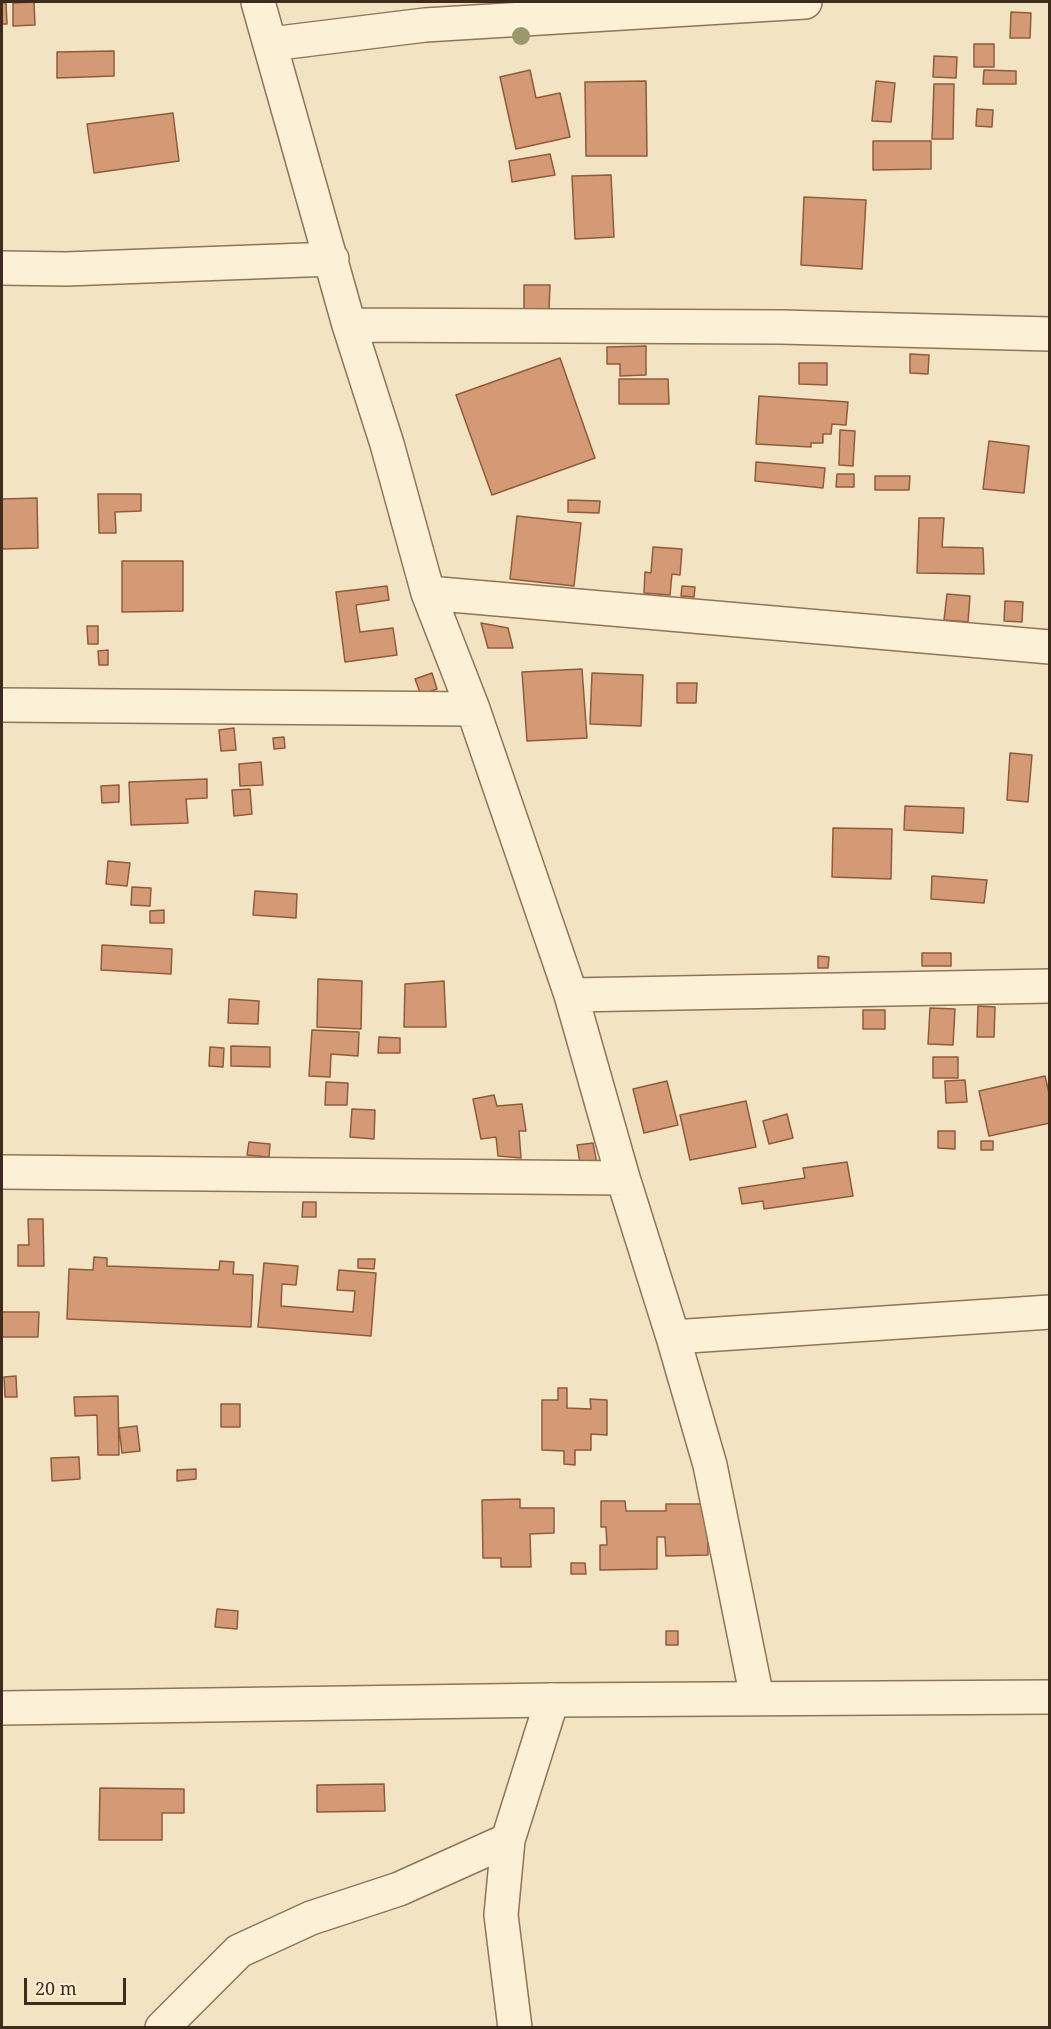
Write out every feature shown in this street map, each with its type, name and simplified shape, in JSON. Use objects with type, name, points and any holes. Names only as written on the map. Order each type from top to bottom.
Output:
[{"type":"street","points":[[258,2],[349,325],[387,444],[428,593],[473,709],[571,995],[623,1178],[674,1337],[710,1465],[757,1698]]},
{"type":"street","points":[[271,44],[425,26],[805,2]]},
{"type":"street","points":[[2,268],[66,269],[332,259]]},
{"type":"street","points":[[349,325],[770,327],[1050,334]]},
{"type":"street","points":[[428,593],[1050,647]]},
{"type":"street","points":[[2,705],[473,709]]},
{"type":"street","points":[[571,995],[1050,986]]},
{"type":"street","points":[[2,1172],[623,1178]]},
{"type":"street","points":[[674,1337],[1050,1312]]},
{"type":"street","points":[[2,1708],[552,1700],[1050,1697]]},
{"type":"street","points":[[515,2028],[501,1915],[508,1840],[552,1700]]},
{"type":"street","points":[[162,2028],[239,1951],[311,1918],[399,1889],[508,1840]]},
{"type":"building","points":[[34,2],[35,25],[13,26],[13,3]]},
{"type":"building","points":[[2,3],[6,3],[7,24],[2,24]]},
{"type":"building","points":[[1011,12],[1031,13],[1030,38],[1010,38]]},
{"type":"building","points":[[974,44],[994,44],[994,67],[974,67]]},
{"type":"building","points":[[114,51],[114,76],[57,78],[57,52]]},
{"type":"building","points":[[934,56],[957,57],[956,78],[933,77]]},
{"type":"building","points":[[530,70],[536,98],[560,93],[570,137],[516,149],[500,77]]},
{"type":"building","points":[[984,70],[1016,71],[1016,84],[983,84]]},
{"type":"building","points":[[646,81],[647,156],[586,156],[585,82]]},
{"type":"building","points":[[876,81],[895,83],[891,122],[872,121]]},
{"type":"building","points":[[934,84],[954,84],[953,139],[932,139]]},
{"type":"building","points":[[977,109],[993,110],[992,127],[976,126]]},
{"type":"building","points":[[173,113],[179,161],[94,173],[87,124]]},
{"type":"building","points":[[873,141],[931,141],[931,169],[873,170]]},
{"type":"building","points":[[550,154],[555,175],[512,182],[509,161]]},
{"type":"building","points":[[611,175],[614,237],[575,239],[572,176]]},
{"type":"building","points":[[804,197],[866,200],[862,269],[801,265]]},
{"type":"building","points":[[524,285],[550,285],[549,309],[524,309]]},
{"type":"building","points":[[646,346],[646,375],[620,376],[620,364],[607,364],[607,347]]},
{"type":"building","points":[[910,354],[929,355],[928,374],[910,373]]},
{"type":"building","points":[[560,358],[595,458],[492,495],[456,395]]},
{"type":"building","points":[[799,363],[827,363],[827,385],[799,384]]},
{"type":"building","points":[[619,379],[668,379],[669,404],[619,404]]},
{"type":"building","points":[[759,396],[848,402],[846,425],[832,424],[831,434],[823,434],[823,443],[811,443],[811,447],[756,444]]},
{"type":"building","points":[[840,430],[855,431],[853,466],[839,465]]},
{"type":"building","points":[[989,441],[1029,446],[1024,493],[983,489]]},
{"type":"building","points":[[756,462],[825,468],[823,488],[755,481]]},
{"type":"building","points":[[837,474],[854,474],[854,487],[836,487]]},
{"type":"building","points":[[875,476],[910,476],[909,490],[875,490]]},
{"type":"building","points":[[98,494],[141,494],[141,511],[115,512],[116,533],[99,533]]},
{"type":"building","points":[[37,498],[38,548],[2,549],[2,499]]},
{"type":"building","points":[[568,500],[600,501],[599,513],[568,512]]},
{"type":"building","points":[[517,516],[581,523],[574,586],[510,579]]},
{"type":"building","points":[[919,518],[944,518],[942,547],[983,548],[984,574],[917,573]]},
{"type":"building","points":[[653,547],[682,549],[680,575],[672,574],[670,595],[644,593],[645,572],[651,573]]},
{"type":"building","points":[[122,561],[183,561],[183,611],[122,612]]},
{"type":"building","points":[[387,586],[389,600],[356,605],[360,632],[393,628],[397,655],[345,662],[336,592]]},
{"type":"building","points":[[682,586],[695,587],[694,597],[681,596]]},
{"type":"building","points":[[947,594],[970,596],[968,622],[944,620]]},
{"type":"building","points":[[1005,601],[1023,602],[1022,622],[1004,621]]},
{"type":"building","points":[[481,623],[508,628],[513,648],[488,648]]},
{"type":"building","points":[[87,626],[98,626],[98,644],[88,644]]},
{"type":"building","points":[[108,650],[108,665],[99,665],[98,651]]},
{"type":"building","points":[[582,669],[587,738],[527,741],[522,672]]},
{"type":"building","points":[[432,673],[437,689],[421,695],[415,679]]},
{"type":"building","points":[[592,673],[643,675],[641,726],[590,724]]},
{"type":"building","points":[[677,683],[697,683],[696,703],[677,703]]},
{"type":"building","points":[[234,728],[236,750],[221,751],[219,730]]},
{"type":"building","points":[[284,737],[285,748],[274,749],[273,738]]},
{"type":"building","points":[[1010,753],[1032,755],[1028,802],[1007,800]]},
{"type":"building","points":[[261,762],[263,785],[240,786],[239,764]]},
{"type":"building","points":[[207,779],[207,798],[186,799],[188,823],[131,825],[129,782]]},
{"type":"building","points":[[119,785],[119,802],[102,803],[101,786]]},
{"type":"building","points":[[250,789],[252,814],[234,816],[232,790]]},
{"type":"building","points":[[905,806],[964,808],[963,833],[904,830]]},
{"type":"building","points":[[833,828],[892,829],[891,879],[832,877]]},
{"type":"building","points":[[108,861],[130,863],[127,886],[106,884]]},
{"type":"building","points":[[932,876],[987,880],[984,903],[931,899]]},
{"type":"building","points":[[132,887],[151,888],[150,906],[131,905]]},
{"type":"building","points":[[255,891],[297,894],[296,918],[253,915]]},
{"type":"building","points":[[164,910],[164,923],[150,923],[150,911]]},
{"type":"building","points":[[102,945],[172,949],[171,974],[101,970]]},
{"type":"building","points":[[922,953],[951,953],[951,966],[922,966]]},
{"type":"building","points":[[818,956],[829,957],[828,968],[818,968]]},
{"type":"building","points":[[318,979],[362,981],[361,1029],[317,1027]]},
{"type":"building","points":[[444,981],[446,1027],[404,1027],[405,984]]},
{"type":"building","points":[[229,999],[259,1001],[258,1024],[228,1023]]},
{"type":"building","points":[[978,1006],[995,1007],[994,1037],[977,1037]]},
{"type":"building","points":[[930,1008],[955,1009],[953,1045],[928,1044]]},
{"type":"building","points":[[863,1010],[885,1010],[885,1029],[863,1029]]},
{"type":"building","points":[[312,1030],[359,1032],[358,1056],[331,1054],[330,1077],[309,1076]]},
{"type":"building","points":[[379,1037],[400,1038],[400,1053],[378,1053]]},
{"type":"building","points":[[231,1046],[270,1047],[270,1067],[231,1066]]},
{"type":"building","points":[[210,1047],[224,1048],[223,1067],[209,1066]]},
{"type":"building","points":[[933,1057],[958,1057],[958,1078],[933,1078]]},
{"type":"building","points":[[1045,1076],[1050,1097],[1050,1123],[989,1136],[979,1091]]},
{"type":"building","points":[[965,1080],[967,1102],[946,1103],[945,1081]]},
{"type":"building","points":[[667,1081],[678,1125],[644,1133],[633,1089]]},
{"type":"building","points":[[326,1082],[348,1083],[347,1105],[325,1105]]},
{"type":"building","points":[[494,1095],[497,1106],[522,1104],[526,1131],[519,1131],[521,1158],[498,1156],[496,1137],[481,1139],[473,1099]]},
{"type":"building","points":[[746,1101],[756,1147],[690,1160],[680,1115]]},
{"type":"building","points":[[352,1109],[375,1110],[374,1139],[350,1137]]},
{"type":"building","points":[[787,1114],[793,1138],[769,1144],[763,1121]]},
{"type":"building","points":[[938,1131],[955,1131],[955,1149],[938,1148]]},
{"type":"building","points":[[981,1141],[993,1141],[993,1150],[981,1150]]},
{"type":"building","points":[[249,1142],[270,1144],[269,1157],[247,1155]]},
{"type":"building","points":[[593,1143],[597,1164],[580,1163],[577,1145]]},
{"type":"building","points":[[847,1162],[853,1196],[764,1209],[763,1201],[742,1204],[739,1188],[805,1178],[803,1168]]},
{"type":"building","points":[[303,1202],[316,1202],[316,1217],[302,1217]]},
{"type":"building","points":[[28,1219],[43,1219],[44,1266],[18,1266],[18,1245],[29,1245]]},
{"type":"building","points":[[94,1257],[107,1258],[107,1266],[219,1270],[220,1261],[234,1262],[233,1274],[253,1275],[251,1327],[67,1319],[69,1269],[93,1270]]},
{"type":"building","points":[[358,1259],[375,1259],[374,1269],[358,1268]]},
{"type":"building","points":[[264,1263],[298,1266],[296,1285],[282,1284],[281,1306],[353,1312],[355,1291],[337,1290],[339,1270],[376,1273],[371,1336],[258,1327]]},
{"type":"building","points":[[2,1312],[39,1312],[38,1337],[2,1337]]},
{"type":"building","points":[[16,1376],[17,1397],[5,1397],[4,1377]]},
{"type":"building","points":[[558,1388],[567,1388],[567,1408],[591,1409],[590,1399],[607,1400],[607,1435],[591,1434],[591,1450],[575,1450],[575,1465],[564,1464],[564,1451],[542,1450],[542,1400],[558,1400]]},
{"type":"building","points":[[118,1396],[119,1455],[98,1455],[97,1415],[75,1416],[74,1397]]},
{"type":"building","points":[[221,1404],[240,1404],[240,1427],[221,1427]]},
{"type":"building","points":[[137,1426],[140,1451],[122,1453],[119,1428]]},
{"type":"building","points":[[79,1457],[80,1479],[52,1481],[51,1458]]},
{"type":"building","points":[[196,1469],[196,1479],[177,1481],[177,1470]]},
{"type":"building","points":[[520,1499],[520,1508],[554,1508],[554,1533],[530,1534],[531,1567],[501,1567],[501,1558],[483,1558],[482,1500]]},
{"type":"building","points":[[601,1501],[625,1501],[626,1511],[666,1511],[666,1504],[707,1504],[708,1555],[666,1556],[665,1537],[657,1537],[657,1569],[600,1570],[600,1545],[607,1545],[606,1527],[601,1527]]},
{"type":"building","points":[[571,1563],[585,1563],[586,1574],[571,1574]]},
{"type":"building","points":[[217,1609],[238,1611],[237,1629],[215,1627]]},
{"type":"building","points":[[666,1631],[678,1631],[678,1645],[666,1645]]},
{"type":"building","points":[[384,1784],[385,1811],[317,1812],[317,1785]]},
{"type":"building","points":[[100,1788],[184,1789],[184,1813],[162,1813],[162,1840],[99,1840]]}]
